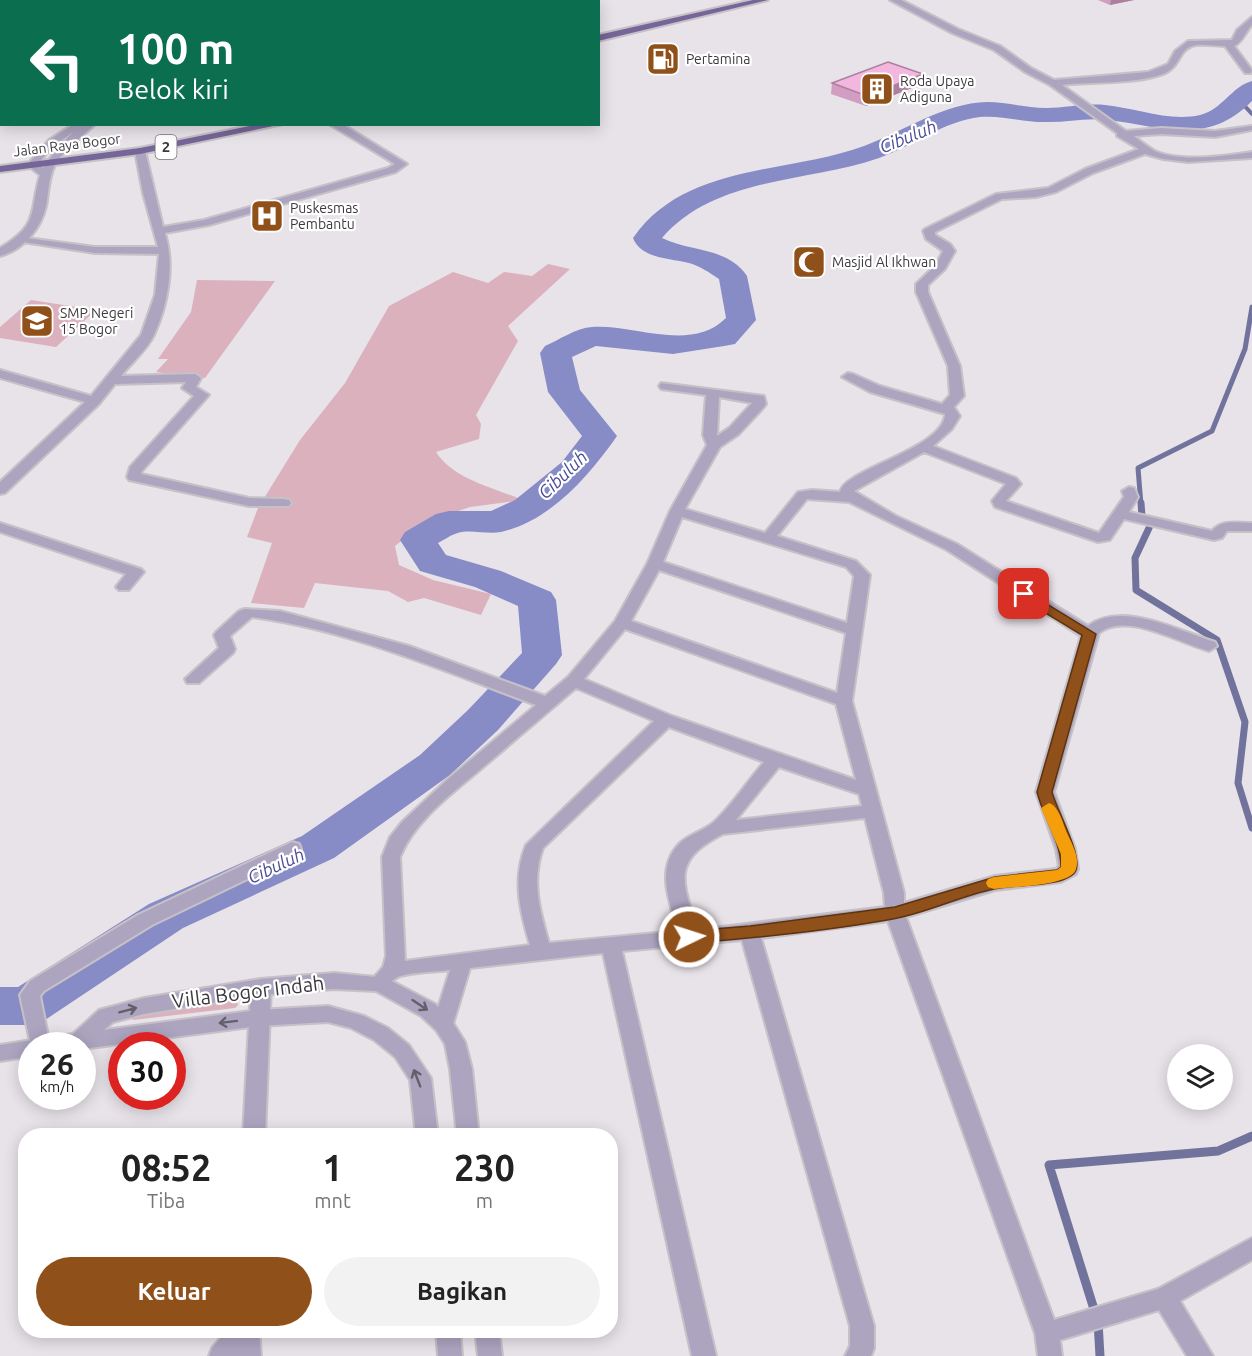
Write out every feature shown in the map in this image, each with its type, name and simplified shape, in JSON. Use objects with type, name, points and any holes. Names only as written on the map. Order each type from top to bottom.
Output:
[{"type":"highway","points":[[600,38],[764,0]]},
{"type":"highway","name":"Jalan Raya Bogor","points":[[0,169],[241,126]]},
{"type":"highway","name":"Jalan Raya Bogor","points":[[55,159],[140,151],[268,126]]},
{"type":"highway","name":"Jalan Raya Bogor","points":[[0,163],[34,162]]},
{"type":"street","points":[[894,0],[955,32],[997,48],[1028,70],[1053,83],[1146,150],[1159,155],[1180,158],[1225,159],[1252,155]]},
{"type":"street","points":[[1053,83],[1155,73],[1171,67],[1178,54],[1191,43],[1228,44],[1238,41],[1240,32],[1252,20]]},
{"type":"street","points":[[1228,44],[1248,71]]},
{"type":"street","points":[[45,173],[34,162],[56,138],[78,126]]},
{"type":"street","points":[[0,253],[23,239],[35,225],[41,210],[45,173],[55,159],[88,126]]},
{"type":"street","points":[[160,231],[205,223],[392,170],[402,164],[337,126]]},
{"type":"street","points":[[1121,134],[1171,132],[1215,134],[1248,128]]},
{"type":"street","points":[[945,409],[957,396],[954,366],[922,292],[922,284],[941,267],[949,251],[946,246],[930,237],[928,232],[1000,196],[1036,194],[1052,190],[1089,171],[1146,150]]},
{"type":"street","points":[[0,490],[94,401],[147,336],[157,314],[165,254],[148,193],[140,151]]},
{"type":"street","points":[[23,239],[94,250],[164,251]]},
{"type":"street","points":[[0,374],[94,401]]},
{"type":"street","points":[[848,377],[875,389],[951,411],[951,420],[924,447],[848,488],[846,491],[852,498],[952,547],[995,577],[1089,634]]},
{"type":"street","points":[[112,380],[195,378],[189,388],[202,395],[135,470],[134,477],[249,502],[284,503]]},
{"type":"street","points":[[386,977],[396,956],[391,857],[397,842],[408,826],[446,790],[574,681],[622,623],[655,564],[677,511],[714,445],[734,431],[760,401],[752,397],[666,386]]},
{"type":"street","points":[[713,392],[710,435],[714,445]]},
{"type":"street","points":[[924,447],[1011,481],[1014,484],[999,501],[1000,504],[1098,538],[1105,537],[1131,497],[1128,491]]},
{"type":"street","points":[[768,537],[803,495],[852,498]]},
{"type":"street","points":[[677,511],[843,561],[862,575],[852,630],[844,701],[894,893],[895,913],[1049,1344],[1075,1324],[1164,1298],[1252,1248]]},
{"type":"street","points":[[1120,514],[1214,536],[1223,527],[1252,527]]},
{"type":"street","points":[[0,527],[136,572],[124,587]]},
{"type":"street","points":[[655,564],[852,630]]},
{"type":"street","points":[[193,679],[226,649],[222,635],[236,620],[251,612],[280,616],[403,650],[547,703]]},
{"type":"street","points":[[386,977],[462,962],[542,951],[750,932],[895,913],[995,883],[1061,875],[1069,869],[1068,854],[1048,808],[1045,792],[1089,634],[1094,628],[1108,621],[1121,621],[1139,624],[1209,646]]},
{"type":"street","points":[[622,623],[844,701]]},
{"type":"street","points":[[574,681],[666,720],[866,790]]},
{"type":"street","points":[[542,951],[533,920],[527,879],[527,858],[535,845],[666,720]]},
{"type":"street","points":[[719,828],[775,760]]},
{"type":"street","points":[[689,937],[673,873],[676,859],[700,837],[719,828],[873,811]]},
{"type":"street","points":[[37,1032],[32,1005],[37,986],[145,920],[292,849]]},
{"type":"street","points":[[750,932],[861,1326],[862,1348],[857,1356]]},
{"type":"street","points":[[611,946],[704,1356]]},
{"type":"street","points":[[443,1024],[462,962]]},
{"type":"street","name":"Villa Bogor Indah","points":[[89,1032],[106,1016],[144,1006],[261,987],[386,977],[443,1024],[455,1042],[461,1069],[467,1128]]},
{"type":"street","points":[[254,1128],[261,987]]},
{"type":"street","name":"Villa Bogor Indah","points":[[96,1038],[258,1018],[328,1014],[357,1022],[381,1034],[402,1051],[420,1078],[425,1128]]},
{"type":"street","points":[[0,1053],[18,1050]]},
{"type":"street","points":[[1164,1298],[1201,1356]]},
{"type":"street","points":[[220,1356],[237,1338]]},
{"type":"street","points":[[246,1338],[249,1356]]},
{"type":"street","points":[[449,1338],[450,1356]]},
{"type":"street","points":[[488,1338],[490,1356]]},
{"type":"shaded area","points":[[548,264],[570,269],[508,326],[518,341],[476,415],[481,424],[479,439],[436,452],[443,461],[463,476],[523,500],[470,507],[426,522],[395,546],[399,565],[433,580],[491,594],[481,615],[424,598],[408,602],[388,591],[315,583],[304,608],[251,603],[272,543],[247,537],[258,508],[300,440],[345,383],[389,306],[453,272],[488,283],[504,272],[532,276]]},
{"type":"shaded area","points":[[197,280],[275,281],[205,378],[156,372],[168,359],[158,359],[191,312]]},
{"type":"shaded area","points":[[31,300],[96,310],[56,347],[0,338],[0,327]]},
{"type":"shaded area","points":[[237,1001],[238,1005],[235,1008],[133,1020],[132,1017],[134,1014]]},
{"type":"building","points":[[888,62],[923,74],[867,96],[832,83]]},
{"type":"waterway","name":"Cibuluh","points":[[0,1006],[27,1006],[166,916],[318,847],[435,765],[483,720],[542,655],[537,600],[488,579],[433,563],[418,540],[449,522],[497,522],[528,508],[574,469],[600,436],[564,392],[556,353],[592,336],[673,345],[724,337],[741,320],[733,276],[704,259],[662,249],[649,243],[647,238],[665,218],[688,203],[715,191],[744,181],[859,156],[963,113],[987,109],[1046,115],[1098,112],[1161,122],[1204,122],[1222,115],[1252,88]]},
{"type":"waterway","points":[[1239,100],[1252,114]]},
{"type":"waterway","points":[[1141,505],[1138,468],[1212,431],[1245,349],[1252,307]]},
{"type":"waterway","points":[[1141,503],[1142,516]]},
{"type":"waterway","points":[[1149,528],[1135,558],[1136,590],[1217,640],[1245,722],[1238,783],[1252,828]]},
{"type":"waterway","points":[[1100,1356],[1098,1322],[1049,1165],[1218,1151],[1252,1136]]},
{"type":"slow traffic","points":[[994,883],[1061,875],[1069,869],[1068,854],[1049,808]]},
{"type":"place","name":"Pertamina","points":[[663,59]]},
{"type":"place","name":"Roda Upaya Adiguna","points":[[877,89]]},
{"type":"place","name":"Puskesmas Pembantu","points":[[267,216]]},
{"type":"place","name":"Masjid Al Ikhwan","points":[[809,262]]},
{"type":"place","name":"SMP Negeri 15 Bogor","points":[[37,321]]},
{"type":"route","points":[[689,937],[750,932],[895,913],[995,883],[1061,875],[1069,869],[1068,854],[1048,808],[1045,792],[1089,634],[1024,594]]}]
